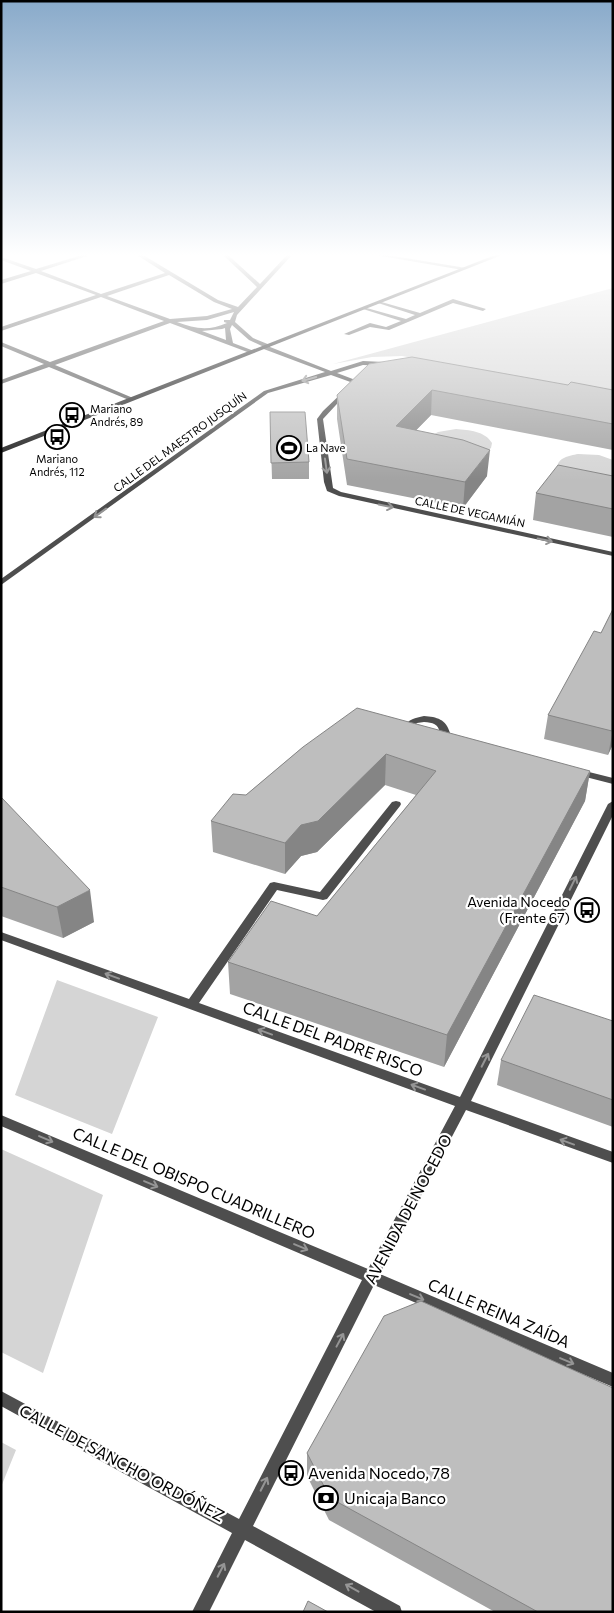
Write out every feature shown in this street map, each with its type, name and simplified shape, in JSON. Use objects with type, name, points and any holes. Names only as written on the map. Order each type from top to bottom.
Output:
[{"type":"main road","points":[[1,451],[308,330]]},
{"type":"street","points":[[1,382],[144,330]]},
{"type":"street","points":[[196,331],[201,330]]},
{"type":"street","points":[[226,330],[230,344]]},
{"type":"street","points":[[241,330],[251,339],[265,347],[329,373],[356,382],[363,376]]},
{"type":"street","points":[[347,334],[357,330]]},
{"type":"street","points":[[196,331],[252,352]]},
{"type":"street","points":[[1,344],[131,399]]},
{"type":"street","name":"CALLE DEL MAESTRO JUSQUÍN","points":[[1,583],[266,392],[363,364],[390,365],[370,370]]},
{"type":"street","name":"CALLE DE VEGAMIÁN","points":[[356,382],[320,419],[330,489],[354,499],[613,554]]},
{"type":"street","points":[[568,769],[613,781]]},
{"type":"street","points":[[191,1005],[274,886],[323,896],[396,804]]},
{"type":"street","name":"AVENIDA DE NOCEDO","points":[[200,1612],[464,1104],[613,804]]},
{"type":"street","name":"CALLE DEL PADRE RISCO","points":[[1,936],[613,1158]]},
{"type":"street","name":"CALLE DEL OBISPO CUADRILLERO","points":[[1,1120],[372,1278]]},
{"type":"street","name":"CALLE REINA ZAÍDA","points":[[372,1278],[613,1380]]},
{"type":"street","name":"CALLE DE SANCHO ORDÓÑEZ","points":[[1,1398],[243,1528],[394,1612]]},
{"type":"shaded area","points":[[457,330],[613,330],[613,393],[402,356],[372,357],[333,364]]},
{"type":"shaded area","points":[[456,429],[471,431],[485,436],[492,443],[491,448],[486,452],[431,436],[438,432]]},
{"type":"shaded area","points":[[578,454],[599,455],[613,460],[613,481],[557,468],[559,461],[562,459]]},
{"type":"shaded area","points":[[57,980],[158,1017],[112,1134],[15,1095]]},
{"type":"shaded area","points":[[1,1149],[103,1195],[43,1373],[1,1352]]},
{"type":"shaded area","points":[[1,1442],[16,1450],[1,1487]]},
{"type":"building","points":[[412,357],[568,385],[571,382],[613,390],[613,424],[432,390],[396,426],[463,440],[490,450],[465,482],[347,459],[337,395],[369,364]]},
{"type":"building","name":"La Nave","points":[[270,412],[305,412],[309,462],[271,463]]},
{"type":"building","points":[[558,465],[613,476],[613,509],[536,493]]},
{"type":"building","points":[[613,609],[612,731],[548,715],[594,631],[601,633]]},
{"type":"building","points":[[357,708],[590,771],[447,1035],[228,962],[271,901],[317,916],[436,771],[386,754],[318,821],[301,825],[285,843],[211,821],[233,794],[246,795],[303,747]]},
{"type":"building","points":[[1,797],[90,890],[57,907],[1,887]]},
{"type":"building","points":[[534,995],[613,1021],[613,1100],[501,1060]]},
{"type":"building","points":[[421,1301],[613,1388],[613,1612],[538,1612],[330,1498],[307,1453],[384,1316]]},
{"type":"building","points":[[308,1601],[328,1612],[303,1612]]},
{"type":"place","name":"Mariano Andrés, 89","points":[[72,415]]},
{"type":"place","name":"Mariano Andrés, 112","points":[[57,437]]},
{"type":"place","name":"La Nave","points":[[289,448]]},
{"type":"place","name":"Avenida Nocedo (Frente 67)","points":[[587,910]]},
{"type":"place","name":"Avenida Nocedo, 78","points":[[291,1473]]},
{"type":"place","name":"Unicaja Banco","points":[[326,1498]]}]
